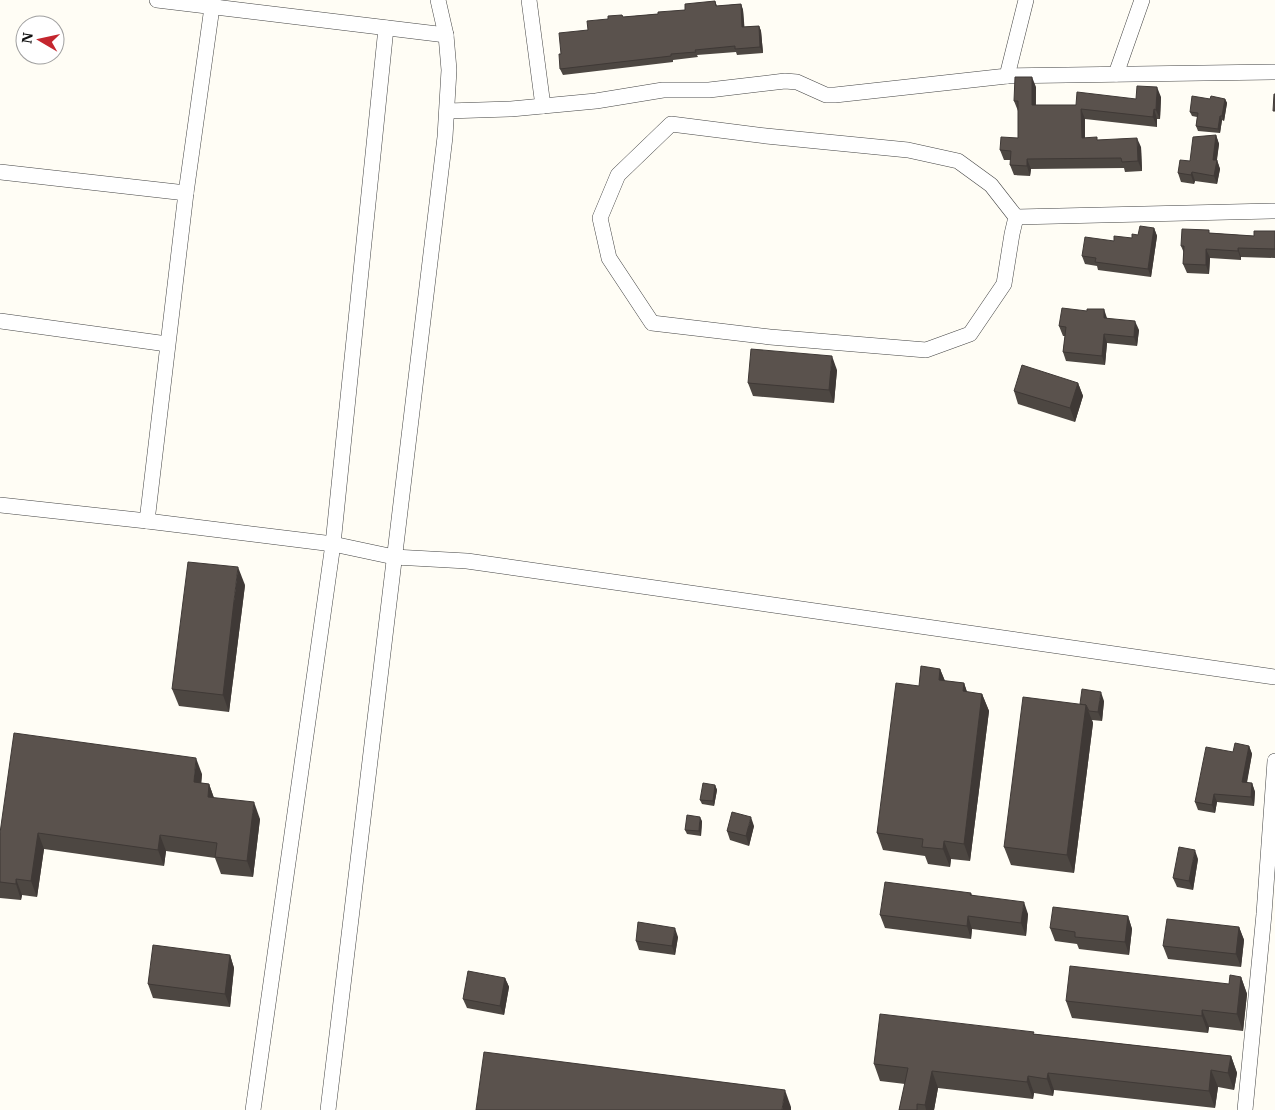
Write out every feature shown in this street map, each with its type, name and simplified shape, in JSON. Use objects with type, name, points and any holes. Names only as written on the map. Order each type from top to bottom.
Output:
[{"type":"street","points":[[157,0],[213,3],[386,28],[446,34]]},
{"type":"street","points":[[328,1110],[447,110],[449,70],[446,34],[438,0]]},
{"type":"street","points":[[529,0],[543,106]]},
{"type":"street","points":[[1007,76],[1026,0]]},
{"type":"street","points":[[1116,74],[1142,0]]},
{"type":"street","points":[[147,521],[186,193],[213,3]]},
{"type":"street","points":[[253,1110],[333,544],[386,28]]},
{"type":"street","points":[[447,110],[511,109],[596,101],[663,90],[709,90],[785,81],[797,82],[826,95],[835,95],[1007,76],[1275,72]]},
{"type":"street","points":[[671,124],[766,136],[908,150],[958,161],[991,185],[1016,217],[1004,284],[970,334],[926,350],[770,337],[652,323],[608,258],[600,218],[618,175],[671,124]]},
{"type":"street","points":[[0,172],[186,193]]},
{"type":"street","points":[[1016,217],[1275,211]]},
{"type":"street","points":[[0,321],[167,344]]},
{"type":"street","points":[[0,505],[333,544],[394,557],[467,561],[1275,677]]},
{"type":"street","points":[[1245,1110],[1264,914],[1275,761]]},
{"type":"building","points":[[715,1],[716,6],[741,4],[742,27],[759,26],[760,47],[735,49],[735,46],[695,50],[696,52],[671,54],[671,56],[560,69],[559,33],[588,30],[587,21],[608,19],[608,16],[622,15],[623,17],[658,14],[658,12],[685,10],[685,4]]},
{"type":"building","points":[[1015,77],[1032,77],[1032,105],[1076,105],[1077,92],[1136,99],[1137,86],[1157,87],[1156,110],[1154,109],[1153,117],[1081,109],[1082,138],[1097,137],[1097,140],[1137,138],[1138,161],[1122,162],[1121,158],[1027,159],[1027,166],[1010,165],[1011,151],[1000,150],[1001,137],[1018,138],[1018,101],[1014,101]]},
{"type":"building","points":[[1274,94],[1275,111],[1273,111]]},
{"type":"building","points":[[1192,96],[1210,99],[1211,96],[1225,99],[1218,129],[1196,126],[1198,113],[1190,112]]},
{"type":"building","points":[[1216,135],[1213,160],[1217,160],[1214,176],[1192,172],[1191,175],[1178,173],[1180,160],[1190,161],[1193,137]]},
{"type":"building","points":[[1140,226],[1154,228],[1148,269],[1095,262],[1096,258],[1082,256],[1085,237],[1114,241],[1114,236],[1132,238],[1132,234],[1138,235]]},
{"type":"building","points":[[1182,229],[1209,230],[1209,233],[1254,236],[1254,231],[1275,231],[1275,249],[1238,248],[1238,251],[1206,249],[1206,265],[1183,264],[1184,246],[1181,246]]},
{"type":"building","points":[[1062,308],[1087,311],[1087,309],[1104,309],[1104,318],[1135,321],[1134,337],[1104,334],[1102,356],[1063,352],[1066,327],[1059,326]]},
{"type":"building","points":[[751,349],[832,356],[829,390],[748,383]]},
{"type":"building","points":[[1022,365],[1078,383],[1070,408],[1014,391]]},
{"type":"building","points":[[188,562],[238,567],[223,695],[172,689]]},
{"type":"building","points":[[921,666],[940,669],[939,680],[964,683],[963,691],[982,694],[964,844],[944,841],[943,849],[922,847],[923,839],[877,833],[896,683],[919,686]]},
{"type":"building","points":[[1082,689],[1101,692],[1098,712],[1089,711],[1086,705],[1080,704]]},
{"type":"building","points":[[1023,697],[1086,705],[1067,855],[1004,847]]},
{"type":"building","points":[[14,733],[196,758],[194,782],[209,784],[208,797],[254,802],[247,861],[215,857],[217,843],[160,835],[158,850],[38,833],[31,881],[16,879],[16,884],[0,882],[0,833]]},
{"type":"building","points":[[1235,743],[1249,746],[1242,782],[1252,783],[1251,797],[1214,794],[1212,805],[1195,802],[1206,747],[1233,752]]},
{"type":"building","points":[[703,783],[715,785],[713,801],[700,800]]},
{"type":"building","points":[[732,812],[751,817],[746,836],[727,831]]},
{"type":"building","points":[[687,815],[700,817],[699,831],[685,830]]},
{"type":"building","points":[[1179,847],[1195,850],[1189,881],[1173,878]]},
{"type":"building","points":[[885,882],[1024,902],[1021,923],[968,916],[967,926],[880,915]]},
{"type":"building","points":[[1053,907],[1128,916],[1125,942],[1075,937],[1075,932],[1050,928]]},
{"type":"building","points":[[1167,919],[1239,927],[1236,954],[1163,946]]},
{"type":"building","points":[[638,922],[675,928],[672,946],[636,941]]},
{"type":"building","points":[[153,945],[230,955],[225,994],[148,984]]},
{"type":"building","points":[[1070,966],[1229,984],[1230,975],[1241,977],[1237,1014],[1202,1010],[1202,1016],[1066,1001]]},
{"type":"building","points":[[468,971],[505,978],[500,1006],[463,999]]},
{"type":"building","points":[[880,1014],[1034,1032],[1033,1034],[1231,1056],[1228,1073],[1211,1070],[1209,1091],[1048,1073],[1047,1079],[1028,1076],[1027,1082],[932,1071],[925,1105],[917,1104],[917,1110],[899,1110],[908,1068],[874,1064]]},
{"type":"building","points":[[484,1052],[785,1090],[782,1110],[476,1110]]}]
